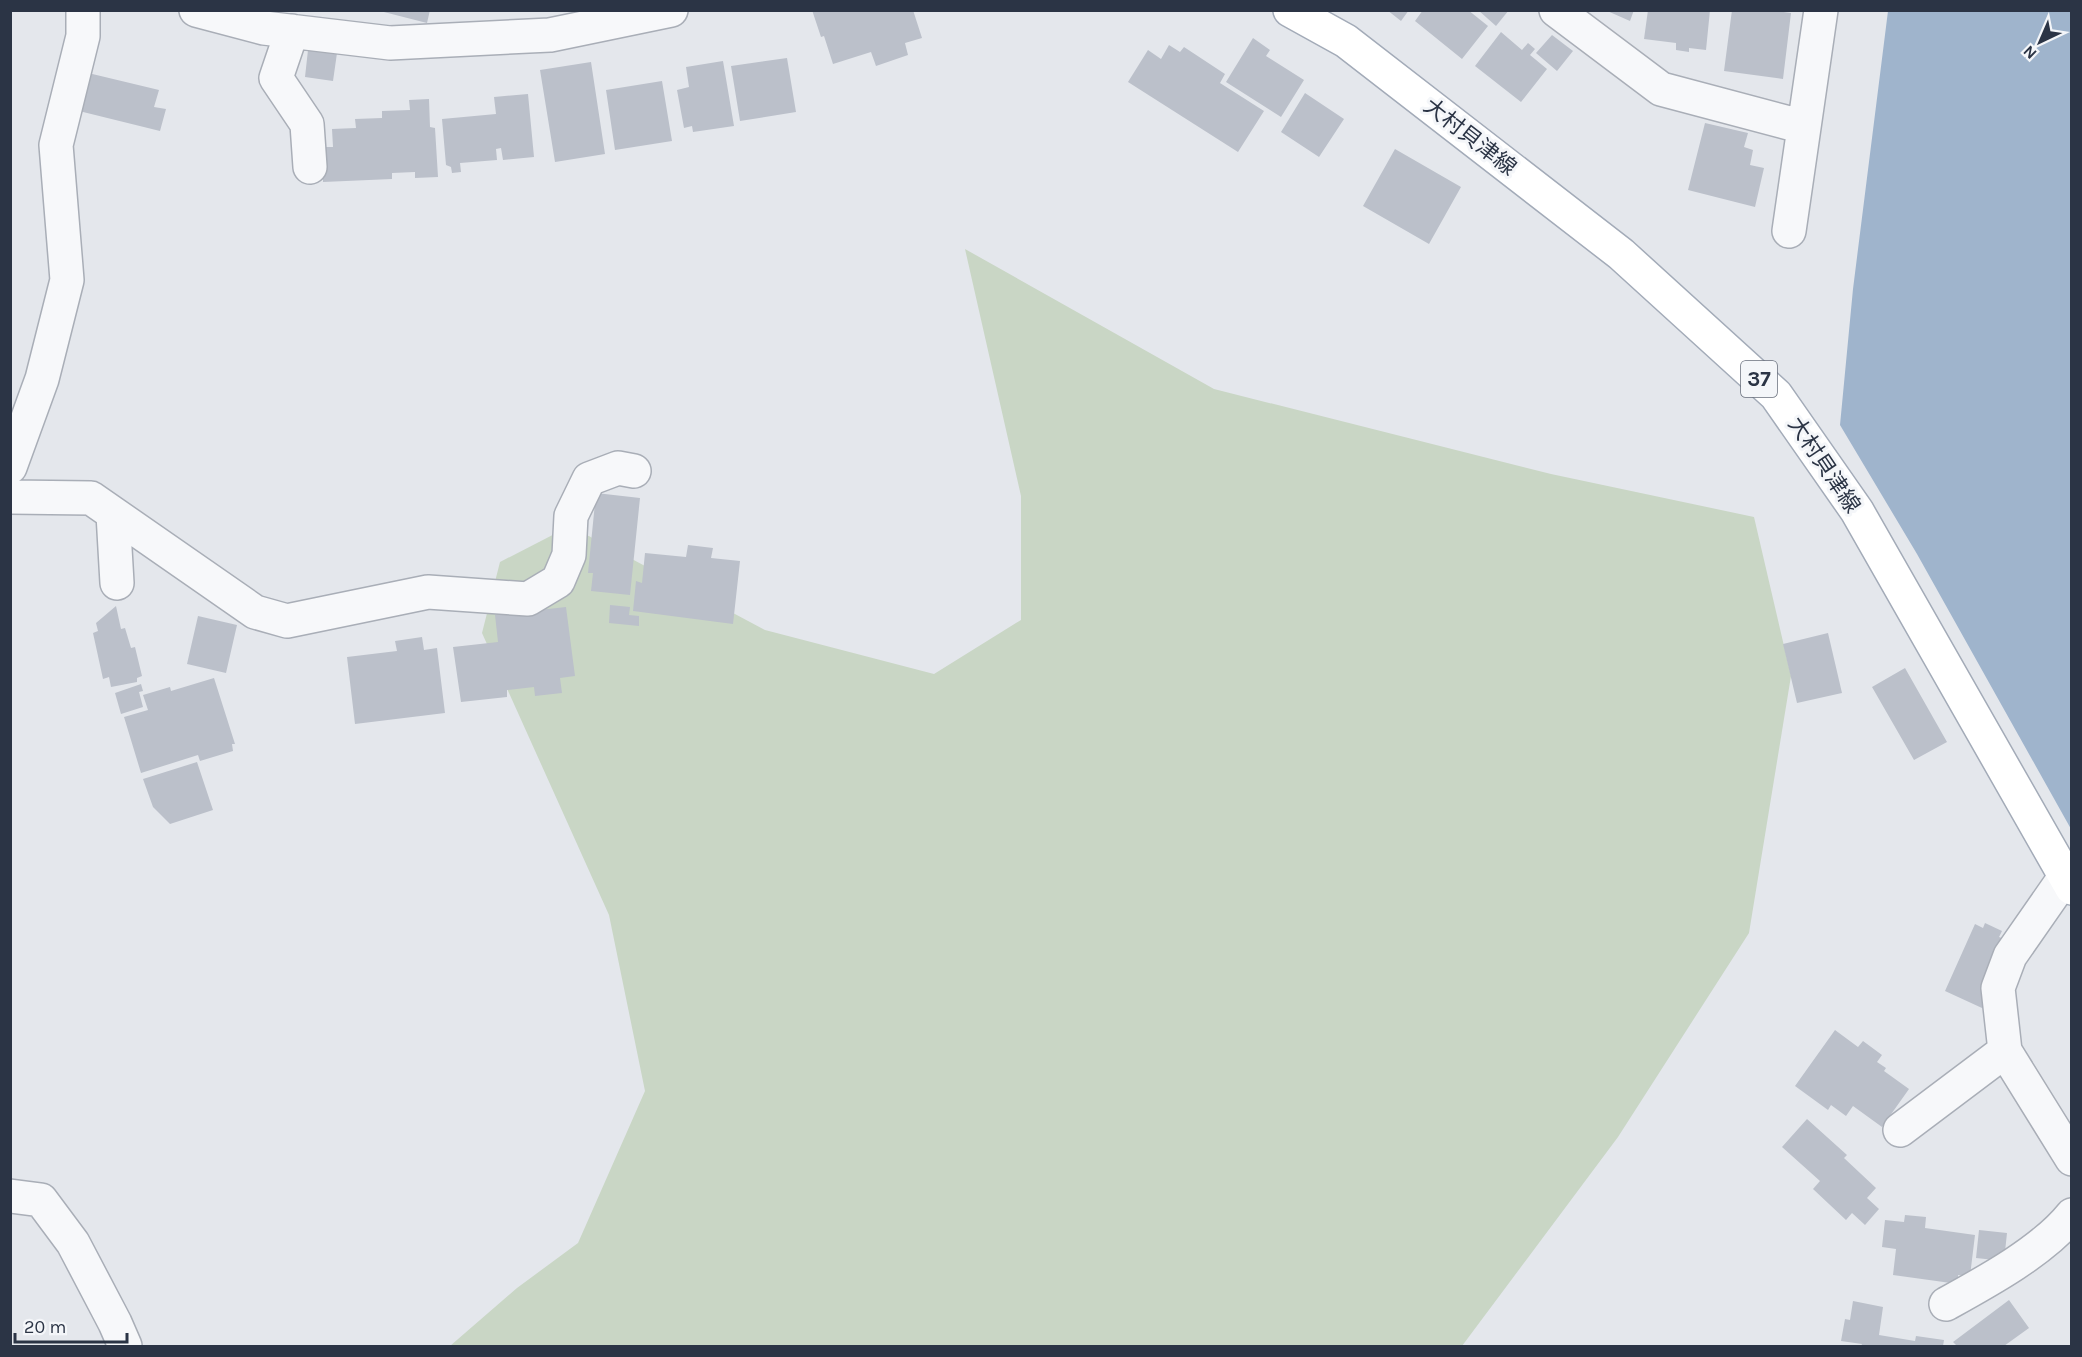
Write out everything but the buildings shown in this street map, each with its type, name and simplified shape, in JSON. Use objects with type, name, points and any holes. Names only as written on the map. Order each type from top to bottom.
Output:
[{"type":"main road","name":"大村貝津線","points":[[1290,10],[1346,41],[1621,254],[1776,395],[1857,511],[2068,883]]},
{"type":"street","points":[[10,467],[42,378],[67,280],[56,145],[82,36],[83,10]]},
{"type":"street","points":[[196,10],[264,28],[390,43],[550,35],[671,10]]},
{"type":"street","points":[[1556,10],[1661,89],[1804,127]]},
{"type":"street","points":[[1789,231],[1821,10]]},
{"type":"street","points":[[292,31],[276,78],[307,124],[310,167]]},
{"type":"street","points":[[10,497],[91,498],[255,612],[287,621],[428,592],[528,599],[558,581],[569,555],[571,516],[589,479],[618,468],[634,471]]},
{"type":"street","points":[[113,514],[117,583]]},
{"type":"street","points":[[2068,883],[2010,956],[1998,988],[2006,1051],[2072,1159]]},
{"type":"street","points":[[1900,1130],[2006,1051]]},
{"type":"street","points":[[10,1196],[41,1200],[73,1243],[125,1347]]},
{"type":"street","points":[[1946,1304],[1976,1288],[2025,1256],[2060,1229],[2072,1215]]},
{"type":"green space","points":[[965,249],[1214,389],[1551,474],[1754,517],[1791,676],[1749,933],[1618,1137],[1462,1346],[450,1346],[517,1288],[578,1243],[645,1091],[609,915],[482,633],[500,562],[570,526],[765,630],[934,674],[1021,620],[1021,496]]},
{"type":"water","points":[[1888,11],[2071,11],[2071,829],[1917,554],[1840,425],[1853,289]]}]
